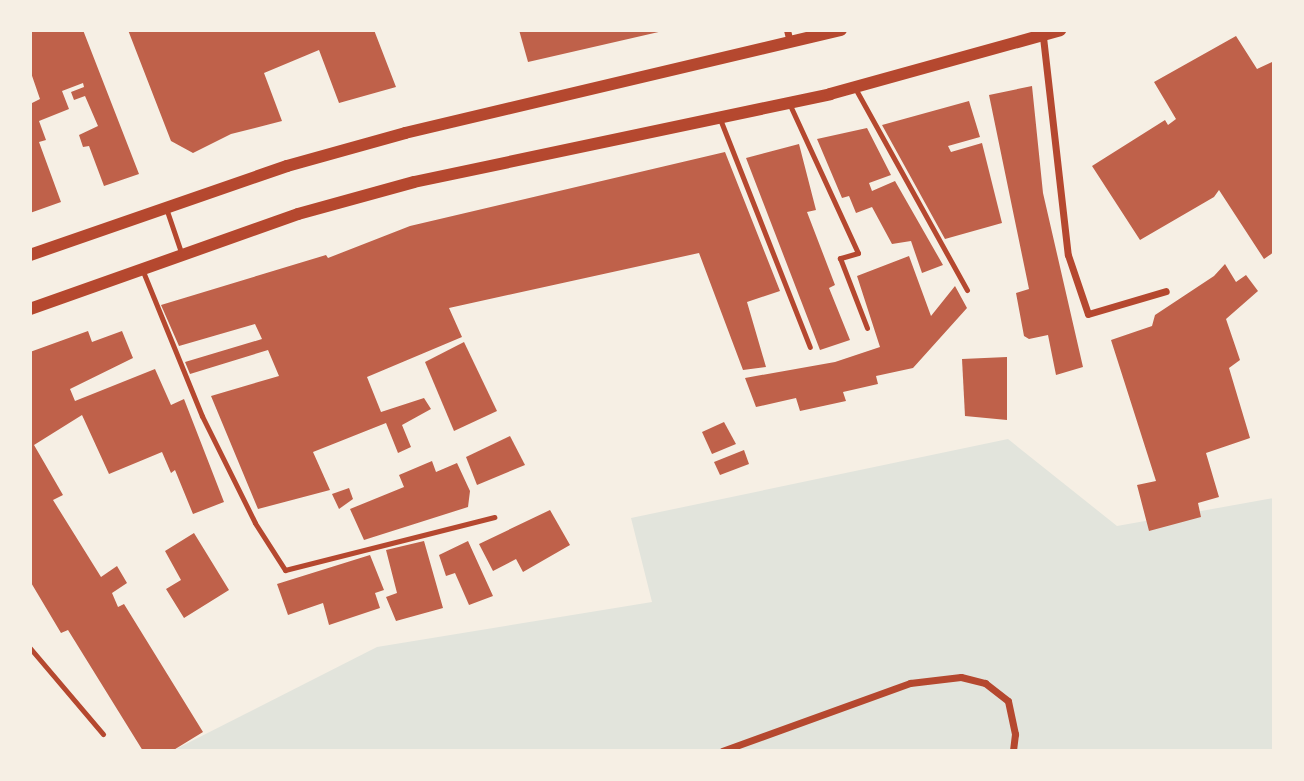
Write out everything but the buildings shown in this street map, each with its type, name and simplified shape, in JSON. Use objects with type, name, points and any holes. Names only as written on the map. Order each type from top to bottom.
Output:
[{"type":"street","points":[[30,255],[166,207],[405,133],[788,36],[841,30]]},
{"type":"street","points":[[30,309],[299,214],[414,182],[855,88],[1043,37],[1060,30]]},
{"type":"street","points":[[1043,37],[1068,255],[1088,314],[1166,290]]},
{"type":"street","points":[[722,751],[910,684],[961,677],[985,682],[1008,701],[1015,734],[1013,751]]},
{"type":"lane","points":[[855,88],[967,290]]},
{"type":"lane","points":[[789,103],[858,253],[840,258],[867,328]]},
{"type":"lane","points":[[719,118],[810,347]]},
{"type":"lane","points":[[166,207],[182,255]]},
{"type":"lane","points":[[142,269],[202,416],[255,523],[285,570],[494,517]]},
{"type":"lane","points":[[30,648],[103,734]]},
{"type":"shaded area","points":[[1008,439],[1117,526],[1274,498],[1274,751],[172,751],[377,647],[652,602],[631,518]]}]
